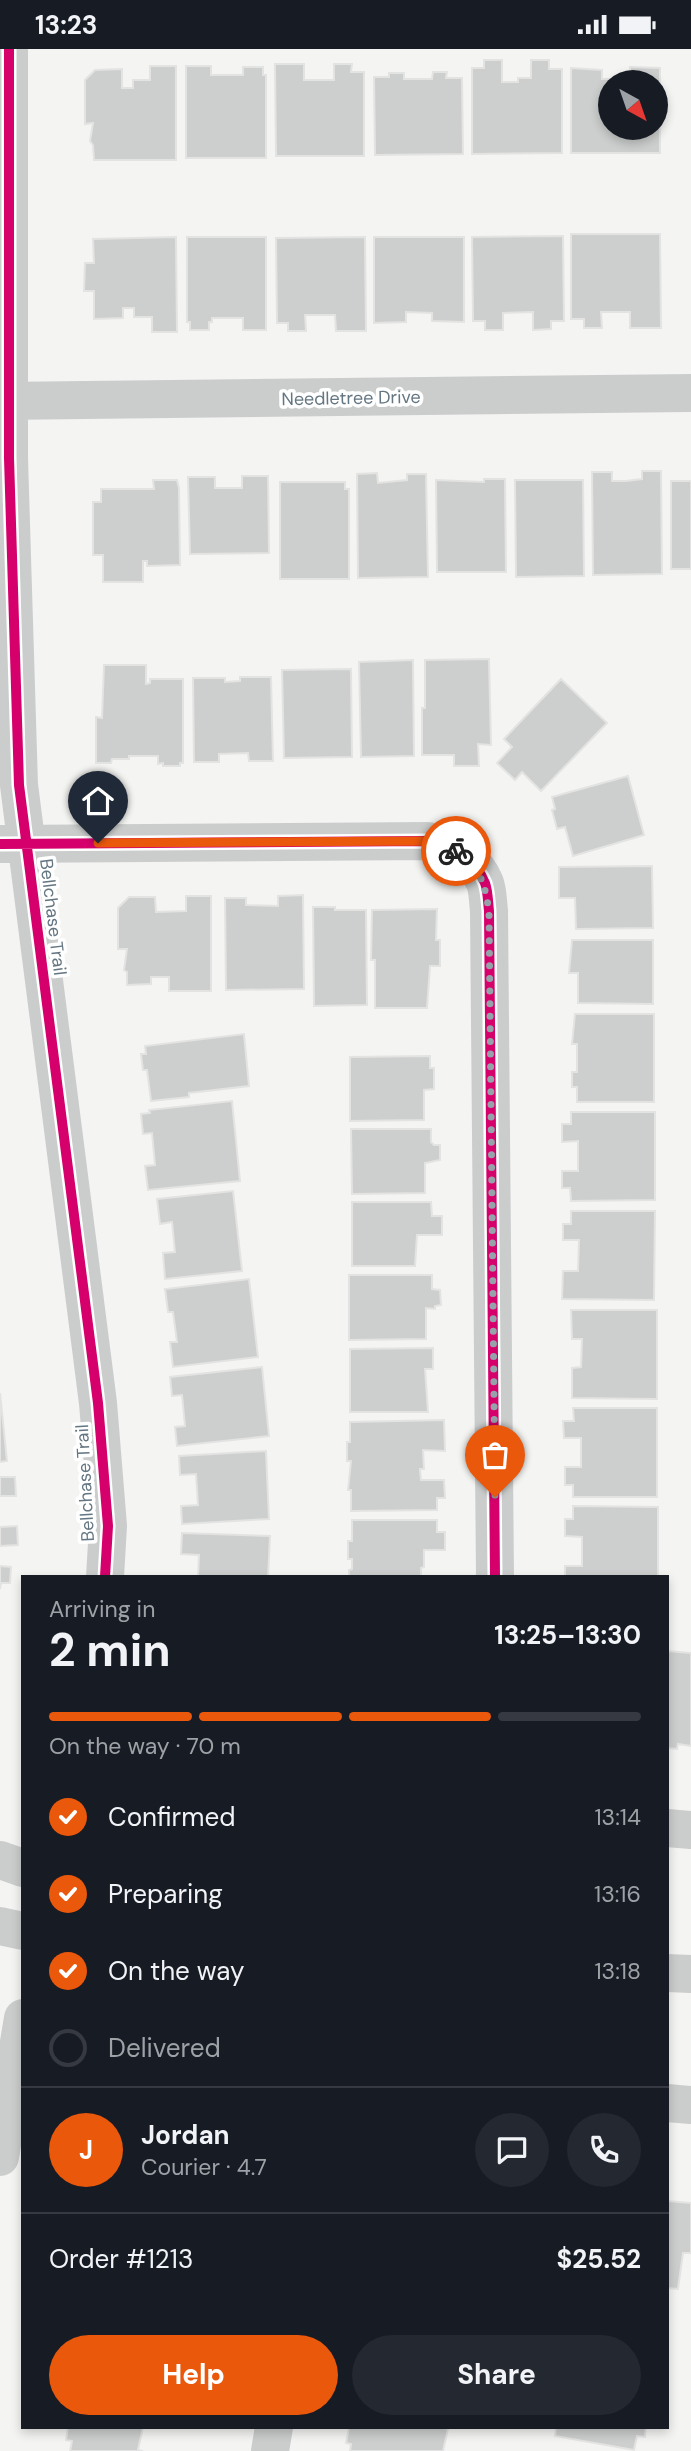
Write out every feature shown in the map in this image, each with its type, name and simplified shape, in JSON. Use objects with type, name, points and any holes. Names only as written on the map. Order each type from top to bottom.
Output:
[{"type":"street","name":"Bellchase Trail","points":[[9,49],[5,401],[19,785],[13,844],[98,1403],[108,1526],[105,1575]]},
{"type":"street","name":"Needletree Drive","points":[[5,401],[691,393]]},
{"type":"street","points":[[13,844],[428,841],[451,847],[472,863],[485,884],[489,911],[495,1575]]},
{"type":"street","points":[[669,1828],[691,1830]]},
{"type":"street","points":[[0,1860],[21,1867]]},
{"type":"street","points":[[0,1926],[21,1931]]},
{"type":"street","points":[[669,1973],[691,1974]]},
{"type":"street","points":[[0,2157],[21,2030]]},
{"type":"street","points":[[669,2103],[691,2105]]},
{"type":"street","points":[[270,2451],[274,2429]]},
{"type":"building","points":[[484,60],[502,60],[502,82],[518,82],[518,78],[531,78],[531,60],[549,60],[549,69],[562,69],[562,153],[472,154],[472,68],[484,68]]},
{"type":"building","points":[[275,64],[304,64],[304,80],[334,80],[334,64],[352,64],[351,72],[364,72],[364,156],[276,156]]},
{"type":"building","points":[[150,66],[176,66],[176,160],[94,160],[93,145],[90,141],[93,123],[85,124],[85,80],[95,70],[122,69],[122,88],[133,88],[133,80],[150,80]]},
{"type":"building","points":[[186,66],[211,66],[211,75],[243,75],[243,67],[263,67],[263,75],[266,75],[266,158],[186,158]]},
{"type":"building","points":[[630,67],[660,70],[630,70]]},
{"type":"building","points":[[571,68],[602,70],[598,70],[598,140],[660,140],[660,153],[571,153]]},
{"type":"building","points":[[433,72],[447,72],[446,78],[462,78],[463,154],[375,155],[374,77],[404,73],[404,79],[432,79]]},
{"type":"building","points":[[571,234],[660,234],[661,328],[630,328],[630,312],[601,312],[602,328],[584,328],[584,319],[571,319]]},
{"type":"building","points":[[563,236],[564,321],[551,321],[551,329],[533,330],[533,312],[503,313],[503,330],[485,330],[485,321],[473,321],[472,237]]},
{"type":"building","points":[[176,237],[177,332],[152,332],[152,317],[134,317],[134,308],[123,308],[123,318],[94,319],[94,291],[84,291],[85,263],[94,263],[93,239]]},
{"type":"building","points":[[187,237],[266,237],[266,330],[243,330],[243,318],[212,318],[209,330],[190,330],[190,322],[187,322]]},
{"type":"building","points":[[365,237],[366,331],[336,331],[335,315],[305,315],[306,331],[288,331],[288,323],[277,323],[276,238]]},
{"type":"building","points":[[374,237],[464,237],[464,322],[432,321],[432,313],[406,312],[406,322],[374,323]]},
{"type":"building","points":[[642,471],[661,471],[662,574],[593,575],[592,472],[612,472],[612,481],[626,481],[642,479]]},
{"type":"building","points":[[377,473],[378,483],[407,480],[407,474],[426,474],[428,577],[358,578],[357,474]]},
{"type":"building","points":[[242,476],[268,476],[269,553],[190,554],[188,477],[215,477],[215,488],[242,488]]},
{"type":"building","points":[[484,479],[505,479],[506,572],[437,572],[436,480],[484,482]]},
{"type":"building","points":[[153,480],[177,480],[180,565],[147,566],[147,561],[143,561],[143,582],[103,582],[103,555],[93,555],[93,502],[101,502],[101,489],[154,489]]},
{"type":"building","points":[[515,480],[583,480],[584,576],[516,577]]},
{"type":"building","points":[[671,481],[691,481],[691,569],[671,569]]},
{"type":"building","points":[[280,482],[345,482],[345,489],[349,489],[349,579],[280,579]]},
{"type":"building","points":[[489,659],[491,745],[478,744],[479,766],[454,766],[454,755],[422,755],[425,660]]},
{"type":"building","points":[[413,660],[414,756],[361,757],[359,662]]},
{"type":"building","points":[[104,665],[146,665],[146,684],[150,683],[150,679],[183,679],[183,763],[180,763],[180,766],[158,764],[158,756],[129,756],[129,759],[112,759],[111,763],[96,763],[96,717],[102,718]]},
{"type":"building","points":[[351,669],[352,757],[284,758],[282,670]]},
{"type":"building","points":[[240,677],[271,677],[273,761],[249,761],[248,753],[219,754],[219,762],[194,762],[193,678],[225,678],[225,682],[240,681]]},
{"type":"building","points":[[561,679],[607,723],[541,791],[522,772],[515,780],[497,763],[512,747],[504,739]]},
{"type":"building","points":[[628,776],[644,835],[573,856],[565,827],[557,829],[552,797]]},
{"type":"building","points":[[652,866],[653,928],[576,929],[575,898],[559,898],[559,867]]},
{"type":"building","points":[[303,895],[304,989],[226,990],[225,898],[246,898],[246,905],[278,906],[278,896]]},
{"type":"building","points":[[186,896],[211,896],[211,991],[169,991],[169,977],[151,977],[151,984],[127,985],[127,972],[124,970],[127,949],[118,949],[118,908],[129,897],[155,897],[156,912],[186,911]]},
{"type":"building","points":[[313,907],[366,910],[367,1005],[314,1006]]},
{"type":"building","points":[[437,909],[436,940],[440,940],[440,966],[430,966],[427,1008],[375,1008],[375,960],[371,960],[372,910]]},
{"type":"building","points":[[572,940],[653,940],[653,1004],[578,1003],[578,973],[569,973]]},
{"type":"building","points":[[575,1014],[654,1014],[654,1102],[577,1102],[577,1087],[572,1087],[572,1072],[577,1072],[577,1044],[572,1044]]},
{"type":"building","points":[[244,1034],[249,1086],[189,1093],[189,1097],[151,1101],[147,1070],[143,1070],[141,1054],[146,1054],[145,1046]]},
{"type":"building","points":[[430,1056],[430,1068],[434,1068],[434,1089],[424,1090],[424,1120],[350,1121],[350,1057]]},
{"type":"building","points":[[232,1101],[240,1181],[148,1190],[145,1166],[155,1165],[152,1133],[143,1134],[141,1114],[150,1113],[149,1110]]},
{"type":"building","points":[[571,1112],[655,1112],[655,1200],[571,1201],[570,1188],[562,1188],[562,1171],[578,1171],[578,1141],[562,1142],[562,1124],[571,1124]]},
{"type":"building","points":[[351,1129],[431,1129],[431,1142],[440,1145],[440,1160],[425,1163],[425,1193],[352,1194]]},
{"type":"building","points":[[233,1191],[242,1271],[165,1279],[163,1253],[175,1252],[172,1222],[160,1224],[157,1199]]},
{"type":"building","points":[[352,1202],[431,1202],[432,1216],[442,1216],[442,1235],[417,1235],[415,1266],[352,1266]]},
{"type":"building","points":[[571,1211],[655,1211],[654,1300],[562,1299],[563,1271],[578,1271],[579,1240],[563,1240],[563,1224],[571,1224]]},
{"type":"building","points":[[349,1275],[432,1275],[432,1289],[440,1290],[441,1305],[435,1306],[435,1309],[426,1308],[426,1339],[349,1340]]},
{"type":"building","points":[[249,1279],[258,1357],[173,1367],[170,1342],[177,1342],[173,1312],[168,1312],[165,1289]]},
{"type":"building","points":[[571,1310],[657,1310],[657,1399],[572,1398],[572,1368],[581,1367],[582,1339],[572,1339]]},
{"type":"building","points":[[433,1348],[433,1369],[425,1369],[428,1412],[350,1412],[350,1349]]},
{"type":"building","points":[[262,1367],[269,1436],[177,1446],[175,1427],[185,1426],[182,1395],[172,1396],[170,1377]]},
{"type":"building","points":[[0,1393],[7,1461],[0,1462]]},
{"type":"building","points":[[573,1408],[657,1408],[657,1497],[573,1497],[573,1485],[565,1485],[565,1467],[581,1467],[581,1438],[564,1438],[563,1421],[574,1421]]},
{"type":"building","points":[[444,1420],[445,1451],[423,1450],[424,1469],[420,1469],[421,1480],[444,1480],[445,1498],[437,1498],[437,1510],[351,1511],[351,1490],[348,1490],[351,1461],[347,1461],[350,1422]]},
{"type":"building","points":[[266,1451],[269,1519],[182,1524],[181,1506],[198,1505],[196,1474],[180,1475],[179,1456]]},
{"type":"building","points":[[0,1477],[15,1477],[16,1496],[0,1496]]},
{"type":"building","points":[[573,1506],[658,1507],[658,1575],[565,1575],[565,1566],[582,1566],[582,1537],[565,1536],[565,1519],[573,1519]]},
{"type":"building","points":[[352,1520],[437,1520],[437,1532],[445,1532],[445,1550],[424,1550],[421,1575],[349,1575],[352,1559],[348,1559],[348,1541],[352,1541]]},
{"type":"building","points":[[17,1526],[18,1545],[0,1546],[0,1527]]},
{"type":"building","points":[[182,1533],[270,1536],[268,1575],[198,1575],[199,1555],[181,1554]]},
{"type":"building","points":[[0,1566],[11,1567],[10,1583],[1,1583],[0,1589]]},
{"type":"building","points":[[669,1651],[691,1653],[691,1746],[678,1744],[677,1749],[669,1748]]},
{"type":"building","points":[[669,2201],[691,2203],[691,2253],[683,2253],[678,2289],[669,2288]]},
{"type":"building","points":[[68,2429],[143,2429],[138,2450],[143,2451],[70,2451],[72,2441],[66,2440]]},
{"type":"building","points":[[349,2429],[448,2429],[443,2451],[350,2451],[351,2444],[346,2443]]},
{"type":"building","points":[[556,2429],[646,2429],[645,2437],[637,2436],[634,2450],[555,2436]]},
{"type":"cycle path","points":[[9,49],[9,458],[19,785],[98,1403],[108,1526],[105,1575]]},
{"type":"cycle path","points":[[0,844],[428,841],[462,855],[481,874],[486,886],[489,911],[495,1575]]},
{"type":"way so far","points":[[456,851],[472,863],[485,884],[489,911],[495,1497]]},
{"type":"route","points":[[98,843],[428,841],[456,851]]}]
